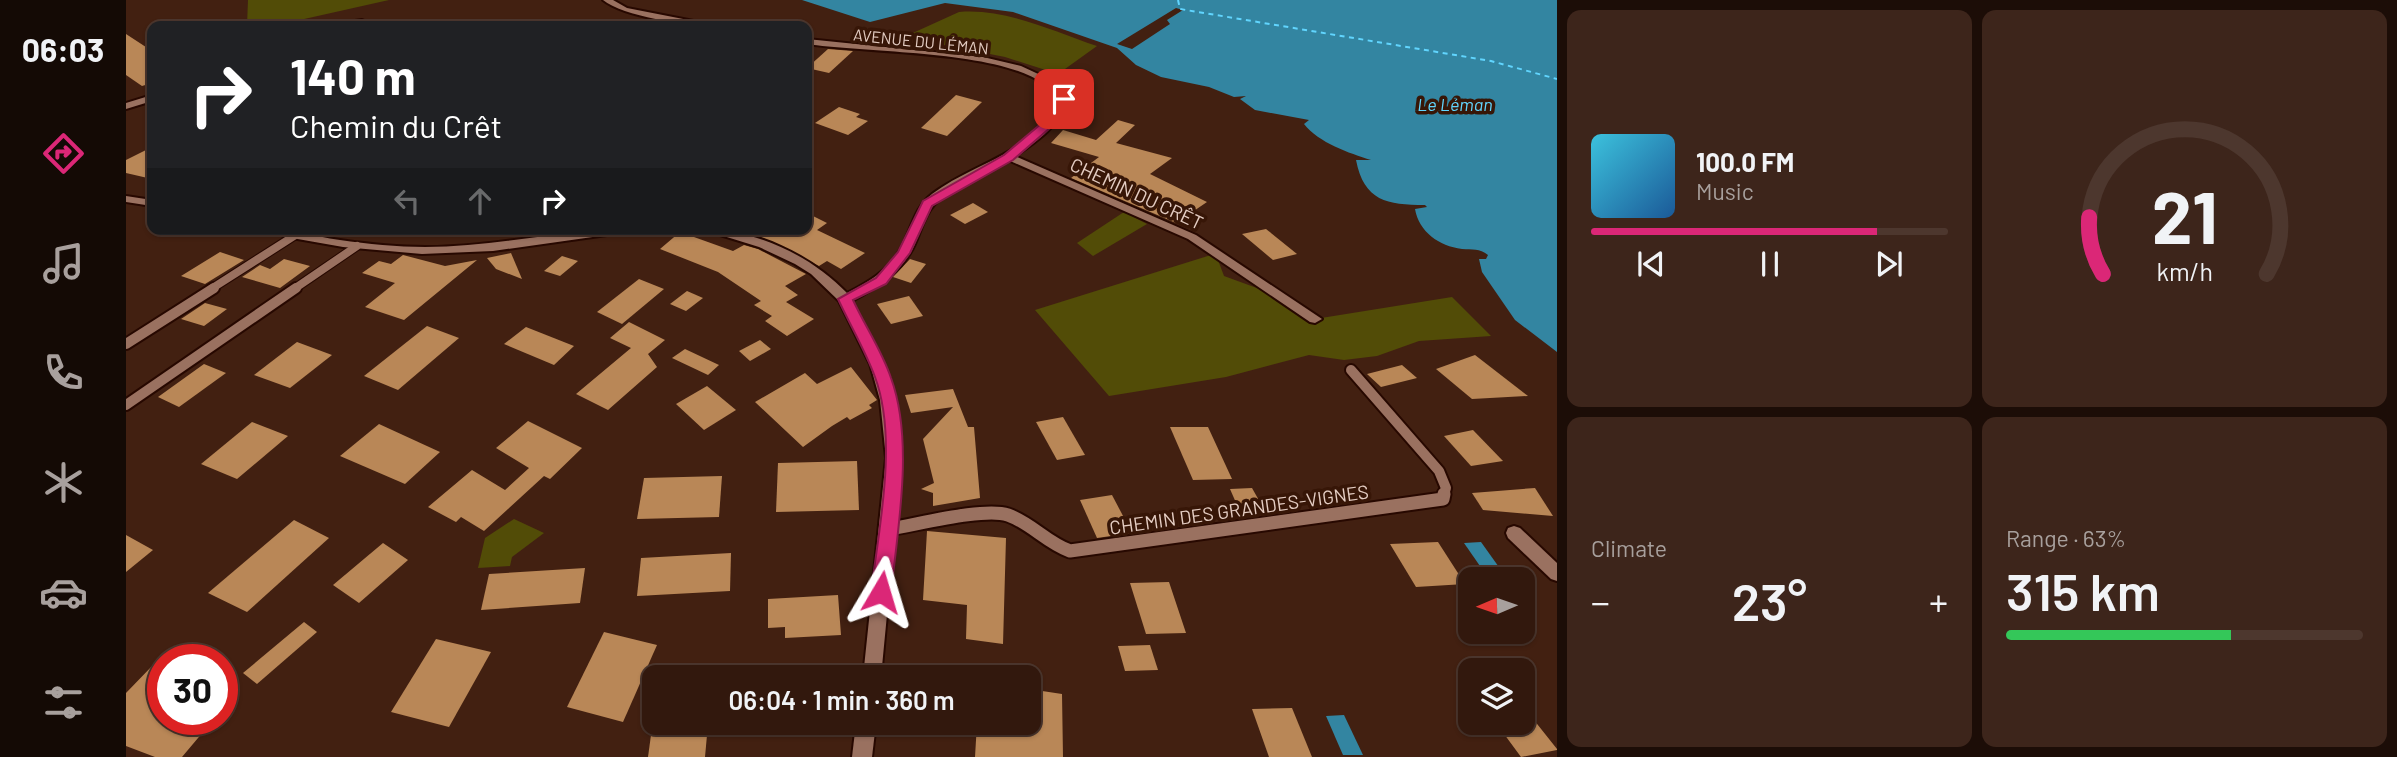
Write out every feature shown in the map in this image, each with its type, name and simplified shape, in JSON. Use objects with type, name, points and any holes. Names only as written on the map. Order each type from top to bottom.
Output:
[{"type":"street","points":[[607,0],[625,10],[686,21]]},
{"type":"street","name":"AVENUE DU LÉMAN","points":[[812,43],[981,59],[1021,70],[1049,84],[1064,99],[1054,119],[1009,157]]},
{"type":"street","points":[[126,106],[147,100]]},
{"type":"street","points":[[845,299],[881,281],[904,253],[927,204],[1009,157]]},
{"type":"street","name":"CHEMIN DU CRÊT","points":[[1009,157],[1192,237],[1315,319]]},
{"type":"street","points":[[126,199],[147,202]]},
{"type":"street","points":[[290,235],[357,246],[473,249],[582,235]]},
{"type":"street","points":[[726,235],[779,252],[815,274],[845,299],[884,379],[889,398],[894,458],[873,665]]},
{"type":"street","points":[[1514,533],[1557,574]]},
{"type":"street","points":[[862,757],[865,735]]},
{"type":"lane","points":[[126,344],[294,236]]},
{"type":"lane","points":[[126,405],[357,246]]},
{"type":"lane","name":"CHEMIN DES GRANDES-VIGNES","points":[[888,529],[1002,513],[1029,525],[1055,547],[1070,551],[1443,499],[1446,488],[1439,471],[1351,370]]},
{"type":"shaded area","points":[[248,0],[389,0],[295,21],[247,21]]},
{"type":"shaded area","points":[[959,12],[1012,17],[1097,46],[1058,74],[1005,57],[904,37]]},
{"type":"shaded area","points":[[1124,212],[1147,224],[1093,256],[1077,243]]},
{"type":"shaded area","points":[[1211,255],[1218,260],[1224,276],[1265,291],[1315,319],[1452,297],[1491,336],[1419,341],[1377,356],[1344,360],[1309,355],[1226,377],[1109,396],[1035,310]]},
{"type":"shaded area","points":[[514,519],[544,533],[512,557],[510,566],[478,568],[485,538]]},
{"type":"water","name":"Le Léman","points":[[802,0],[1557,0],[1557,352],[1515,320],[1482,272],[1479,259],[1486,259],[1488,255],[1479,250],[1446,245],[1431,236],[1421,225],[1415,209],[1427,207],[1425,205],[1389,202],[1371,192],[1360,174],[1356,160],[1371,160],[1344,151],[1318,137],[1304,124],[1309,120],[1255,110],[1240,99],[1246,96],[1234,97],[1209,87],[1161,77],[1136,65],[1117,48],[1013,12],[945,3],[870,22]],"holes":[[[1176,8],[1183,10],[1167,20],[1170,24],[1132,49],[1117,44]]]},
{"type":"water","points":[[1481,542],[1499,567],[1481,567],[1464,543]]},
{"type":"water","points":[[1344,715],[1363,755],[1343,755],[1326,716]]},
{"type":"building","points":[[126,34],[147,48],[147,84],[142,86],[126,75]]},
{"type":"building","points":[[828,49],[853,51],[829,73],[812,69],[812,63]]},
{"type":"building","points":[[956,95],[982,102],[947,136],[921,128]]},
{"type":"building","points":[[839,107],[860,114],[856,117],[868,121],[848,135],[815,123]]},
{"type":"building","points":[[1118,120],[1135,125],[1116,143],[1172,158],[1150,174],[1207,202],[1176,223],[1071,178],[1099,157],[1051,143],[1063,130],[1096,140]]},
{"type":"building","points":[[147,150],[147,178],[126,173],[126,160]]},
{"type":"building","points":[[973,203],[988,212],[965,224],[950,215]]},
{"type":"building","points":[[812,216],[827,223],[817,230],[865,253],[841,269],[827,261],[819,266],[759,236],[812,235]]},
{"type":"building","points":[[1266,229],[1297,254],[1273,260],[1242,234]]},
{"type":"building","points":[[676,235],[688,235],[733,251],[744,245],[758,249],[806,274],[785,286],[798,295],[786,302],[814,319],[787,336],[765,321],[772,316],[754,305],[761,301],[718,272],[660,249]]},
{"type":"building","points":[[220,252],[244,260],[205,284],[181,276]]},
{"type":"building","points":[[511,253],[522,279],[496,269],[487,258]]},
{"type":"building","points":[[403,255],[445,266],[477,260],[404,320],[365,307],[395,283],[362,273],[379,261],[391,264]]},
{"type":"building","points":[[562,256],[578,261],[560,276],[544,271]]},
{"type":"building","points":[[284,259],[310,266],[280,288],[242,277],[260,265],[270,269]]},
{"type":"building","points":[[910,259],[926,264],[911,283],[893,277]]},
{"type":"building","points":[[639,279],[664,289],[622,324],[597,312]]},
{"type":"building","points":[[687,291],[703,298],[686,311],[670,304]]},
{"type":"building","points":[[909,296],[923,316],[891,324],[877,304]]},
{"type":"building","points":[[205,303],[227,309],[204,326],[181,319]]},
{"type":"building","points":[[629,322],[665,340],[648,354],[657,367],[608,410],[576,394],[631,348],[610,338]]},
{"type":"building","points":[[427,326],[459,338],[398,390],[364,376]]},
{"type":"building","points":[[526,327],[574,346],[554,365],[504,344]]},
{"type":"building","points":[[760,340],[771,349],[750,361],[739,351]]},
{"type":"building","points":[[297,342],[332,355],[290,388],[254,375]]},
{"type":"building","points":[[685,349],[719,365],[708,375],[672,358]]},
{"type":"building","points":[[1475,355],[1528,396],[1472,399],[1436,369]]},
{"type":"building","points":[[204,364],[226,373],[179,407],[158,397]]},
{"type":"building","points":[[1402,365],[1417,378],[1381,387],[1367,374]]},
{"type":"building","points":[[851,367],[877,400],[869,405],[872,408],[850,420],[847,417],[803,447],[755,402],[805,373],[817,384]]},
{"type":"building","points":[[707,386],[736,410],[704,430],[676,404]]},
{"type":"building","points":[[953,389],[968,427],[974,427],[980,498],[933,506],[933,493],[921,489],[934,483],[923,439],[953,407],[911,413],[905,395]]},
{"type":"building","points":[[1063,417],[1085,455],[1057,460],[1036,422]]},
{"type":"building","points":[[528,421],[582,448],[550,479],[544,476],[484,531],[461,517],[456,522],[428,507],[472,470],[505,490],[529,468],[496,448]]},
{"type":"building","points":[[252,422],[288,436],[237,479],[201,464]]},
{"type":"building","points":[[379,424],[440,452],[405,484],[340,456]]},
{"type":"building","points":[[1170,427],[1208,427],[1232,479],[1193,480]]},
{"type":"building","points":[[1473,430],[1503,461],[1471,466],[1444,436]]},
{"type":"building","points":[[857,461],[859,510],[776,512],[778,463]]},
{"type":"building","points":[[722,476],[719,517],[637,519],[644,478]]},
{"type":"building","points":[[1252,488],[1261,504],[1237,505],[1230,489]]},
{"type":"building","points":[[1535,488],[1553,516],[1483,510],[1472,493]]},
{"type":"building","points":[[1112,495],[1132,533],[1097,538],[1080,500]]},
{"type":"building","points":[[294,520],[329,538],[247,612],[208,593]]},
{"type":"building","points":[[927,531],[1006,538],[1003,644],[966,639],[967,605],[923,600]]},
{"type":"building","points":[[126,535],[153,550],[126,572]]},
{"type":"building","points":[[1438,542],[1458,573],[1458,584],[1416,587],[1390,544]]},
{"type":"building","points":[[383,543],[408,560],[359,603],[333,585]]},
{"type":"building","points":[[731,553],[730,591],[637,596],[641,558]]},
{"type":"building","points":[[585,568],[580,603],[481,610],[489,574]]},
{"type":"building","points":[[1169,582],[1186,633],[1146,634],[1130,583]]},
{"type":"building","points":[[838,595],[841,635],[785,638],[785,627],[768,628],[768,599]]},
{"type":"building","points":[[304,622],[317,632],[257,684],[243,673]]},
{"type":"building","points":[[604,632],[657,645],[648,665],[642,665],[642,679],[623,722],[567,707]]},
{"type":"building","points":[[436,639],[491,652],[449,727],[391,712]]},
{"type":"building","points":[[1150,645],[1158,670],[1125,671],[1118,646]]},
{"type":"building","points":[[147,671],[147,735],[201,735],[182,757],[155,757],[126,746],[126,693]]},
{"type":"building","points":[[1041,691],[1062,694],[1063,757],[975,757],[976,735],[1041,735]]},
{"type":"building","points":[[1292,708],[1312,757],[1269,757],[1252,709]]},
{"type":"building","points":[[1535,721],[1557,750],[1521,757],[1505,735],[1535,735]]},
{"type":"building","points":[[651,735],[707,735],[705,757],[648,757]]},
{"type":"ferry route","points":[[1178,0],[1180,9],[1491,61],[1557,79]]},
{"type":"route","points":[[881,592],[891,509],[893,430],[884,379],[845,299],[881,281],[904,253],[927,204],[938,195],[1009,157],[1054,119],[1064,99]]}]
